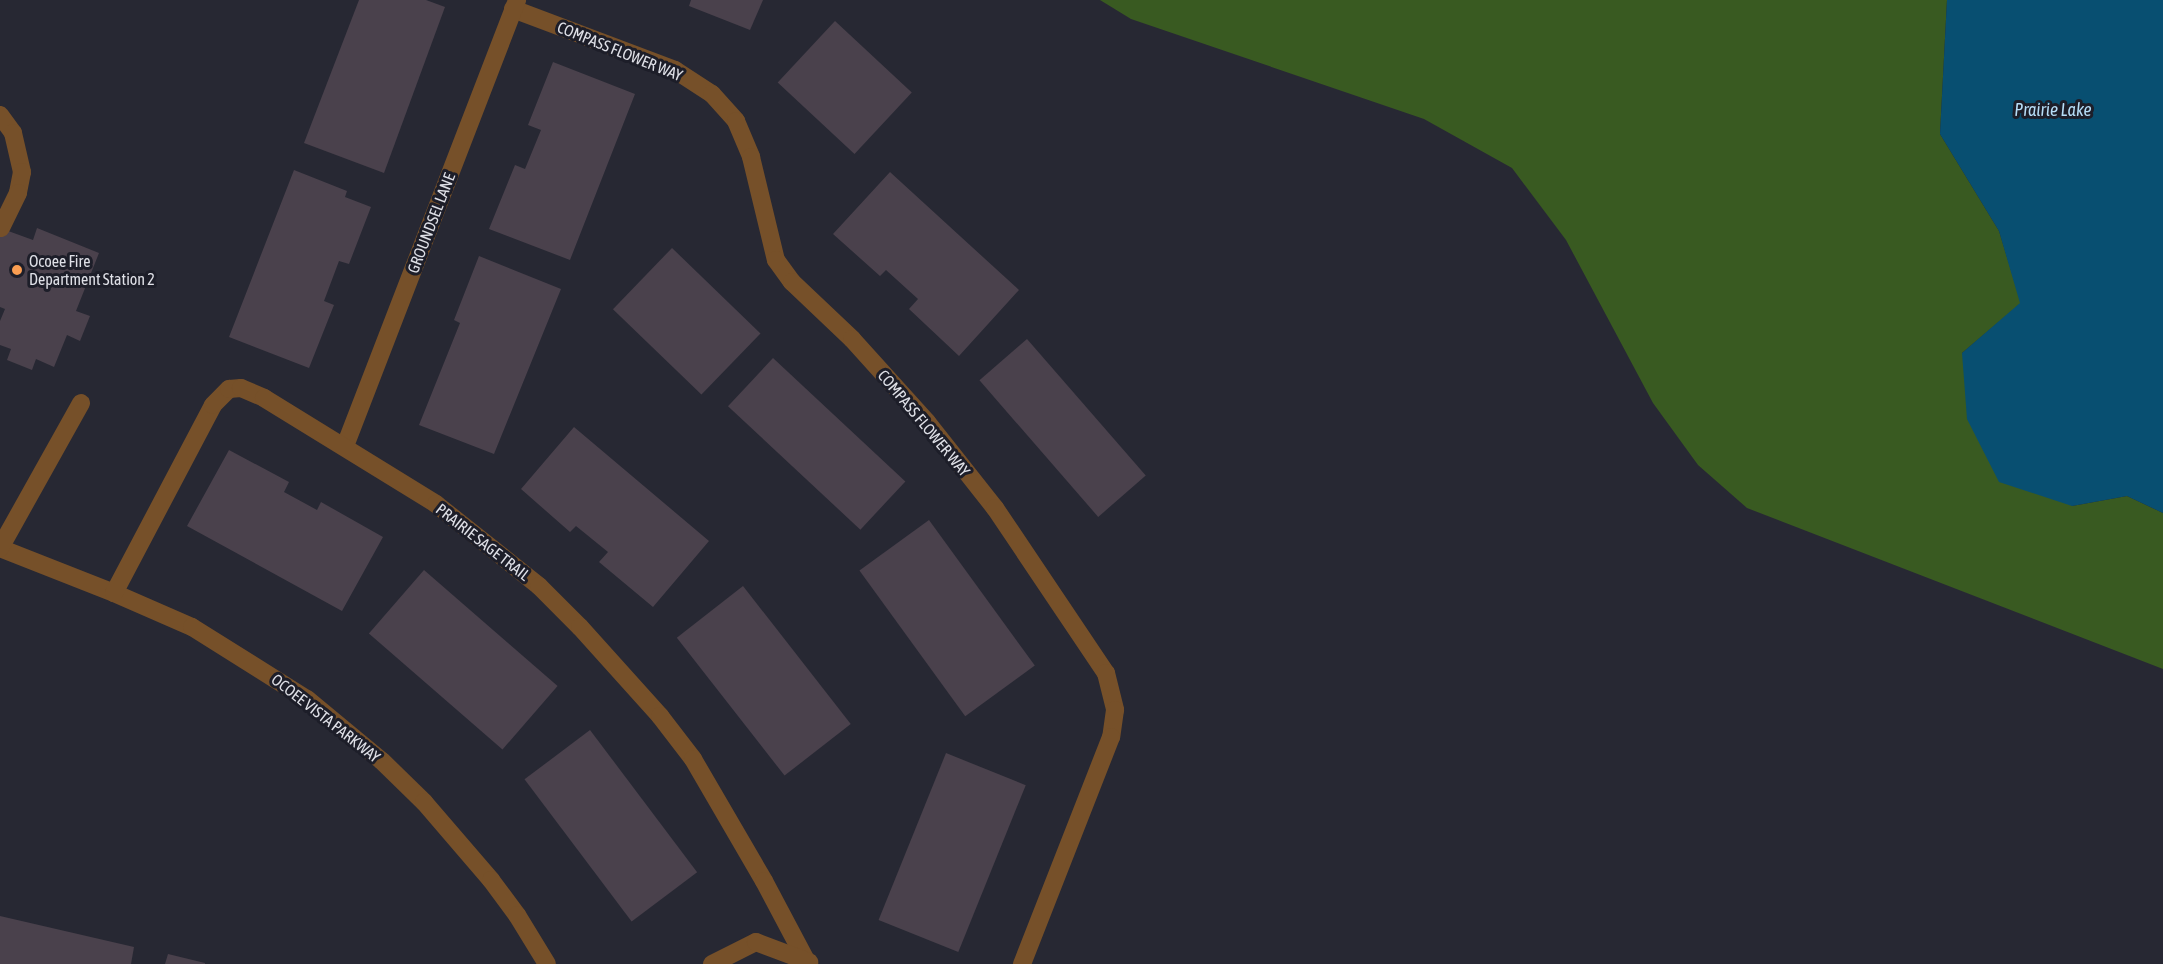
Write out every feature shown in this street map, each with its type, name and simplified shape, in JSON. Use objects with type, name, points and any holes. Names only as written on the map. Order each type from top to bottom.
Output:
[{"type":"street","name":"GROUNDSEL LANE","points":[[345,446],[515,4]]},
{"type":"street","name":"COMPASS FLOWER WAY","points":[[515,4],[675,70],[712,94],[736,121],[751,157],[776,260],[792,282],[852,339],[934,430],[995,508],[1106,673],[1115,710],[1111,737],[1022,964]]},
{"type":"street","points":[[0,116],[13,133],[22,172],[18,193],[1,228]]},
{"type":"street","name":"PRAIRIE SAGE TRAIL","points":[[114,592],[213,405],[229,389],[241,388],[257,394],[436,504],[487,542],[539,586],[621,671],[693,759],[754,861],[808,963]]},
{"type":"street","points":[[0,548],[81,403]]},
{"type":"street","name":"OCOEE VISTA PARKWAY","points":[[0,548],[114,592],[192,627],[307,699],[349,732],[424,802],[517,915],[547,964]]},
{"type":"street","points":[[712,964],[756,942],[808,963]]},
{"type":"green space","points":[[1100,0],[1947,0],[1940,134],[1999,231],[2021,303],[1962,353],[2072,506],[2127,496],[2163,513],[2163,669],[1747,508],[1698,465],[1653,403],[1566,240],[1512,168],[1424,119],[1131,19]]},
{"type":"water","name":"Prairie Lake","points":[[1947,0],[2163,0],[2163,513],[2127,496],[2072,506],[1999,482],[1967,419],[1962,353],[2020,303],[1999,231],[1940,134]]},
{"type":"building","points":[[359,0],[426,0],[445,7],[384,173],[304,143]]},
{"type":"building","points":[[691,0],[763,0],[750,30],[689,6]]},
{"type":"building","points":[[835,21],[912,93],[855,154],[778,82]]},
{"type":"building","points":[[553,62],[635,94],[570,260],[489,229],[515,165],[525,169],[541,130],[528,125]]},
{"type":"building","points":[[294,170],[347,191],[345,197],[371,207],[349,264],[339,261],[324,301],[334,305],[309,368],[229,337]]},
{"type":"building","points":[[890,172],[1019,290],[959,356],[909,309],[918,299],[886,270],[880,276],[833,234]]},
{"type":"building","points":[[0,228],[33,240],[37,228],[99,253],[76,311],[90,316],[80,341],[67,335],[54,367],[36,359],[32,370],[7,360],[11,349],[0,345],[0,321],[5,309],[0,307]]},
{"type":"building","points":[[672,248],[760,333],[701,395],[613,309]]},
{"type":"building","points":[[479,256],[561,289],[494,454],[419,425],[460,323],[454,320]]},
{"type":"building","points":[[1027,339],[1146,476],[1098,517],[979,380]]},
{"type":"building","points":[[773,358],[905,481],[860,530],[728,406]]},
{"type":"building","points":[[574,427],[709,541],[653,607],[599,562],[608,552],[576,526],[570,532],[521,489]]},
{"type":"building","points":[[229,450],[289,482],[284,492],[317,510],[321,502],[383,537],[342,611],[187,526]]},
{"type":"building","points":[[929,520],[1035,666],[965,716],[859,571]]},
{"type":"building","points":[[424,570],[558,686],[502,750],[369,633]]},
{"type":"building","points":[[743,586],[851,724],[785,776],[677,638]]},
{"type":"building","points":[[590,730],[697,872],[632,922],[525,779]]},
{"type":"building","points":[[946,753],[1026,785],[958,952],[879,920]]},
{"type":"building","points":[[0,916],[134,947],[131,964],[0,964]]},
{"type":"building","points":[[168,954],[205,963],[205,964],[165,964]]},
{"type":"place","name":"Ocoee Fire Department Station 2","points":[[17,270]]}]
